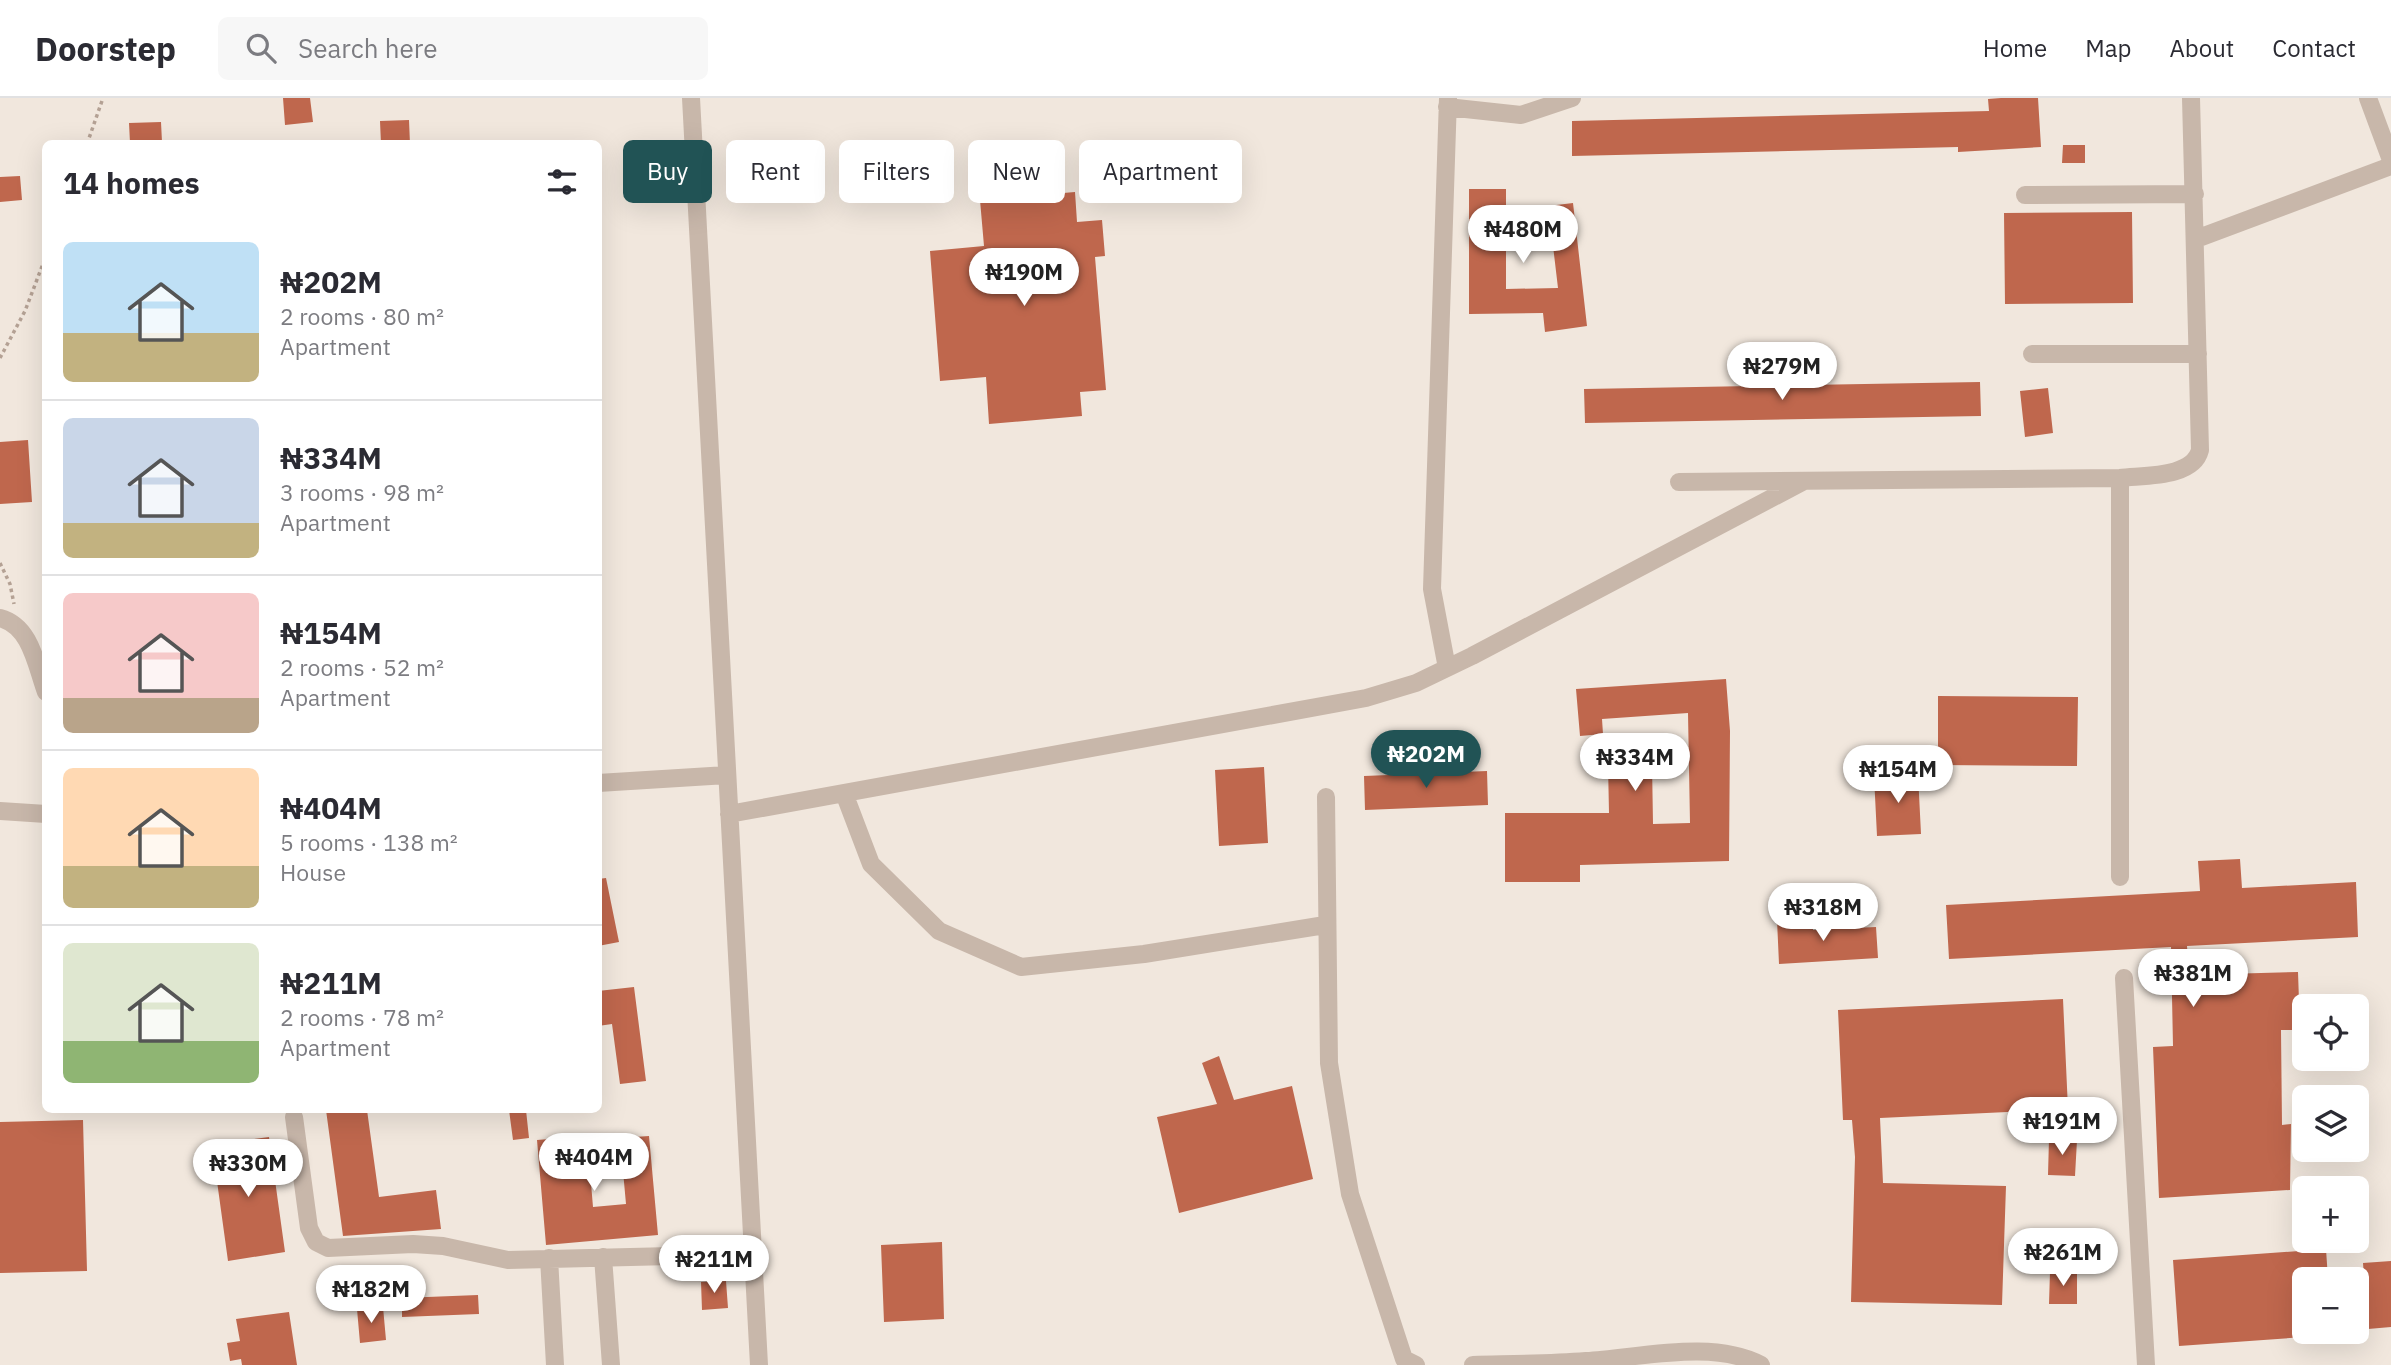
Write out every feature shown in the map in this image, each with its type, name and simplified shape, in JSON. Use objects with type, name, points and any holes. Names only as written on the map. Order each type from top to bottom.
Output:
[{"type":"street","points":[[691,98],[759,1365]]},
{"type":"street","points":[[1447,668],[1432,589],[1448,103],[1521,116],[1572,98]]},
{"type":"street","points":[[1679,482],[2120,478],[2187,468],[2198,460],[2199,354],[2191,98]]},
{"type":"street","points":[[2368,98],[2391,160]]},
{"type":"street","points":[[2196,239],[2391,166]]},
{"type":"street","points":[[2025,195],[2195,194]]},
{"type":"street","points":[[2032,354],[2199,354]]},
{"type":"street","points":[[2120,478],[2120,877]]},
{"type":"street","points":[[729,814],[1366,698],[1416,683],[1804,481]]},
{"type":"street","points":[[7,620],[28,640],[42,680]]},
{"type":"street","points":[[602,783],[727,775]]},
{"type":"street","points":[[844,793],[871,864],[939,931],[1021,967],[1144,954],[1325,925]]},
{"type":"street","points":[[1326,797],[1325,925],[1329,1063],[1350,1194],[1404,1359],[1416,1365]]},
{"type":"street","points":[[0,811],[42,814]]},
{"type":"street","points":[[2124,978],[2146,1365]]},
{"type":"street","points":[[294,1116],[309,1228],[316,1242],[328,1248],[413,1244],[443,1246],[508,1259],[753,1254]]},
{"type":"street","points":[[603,1257],[611,1365]]},
{"type":"street","points":[[549,1258],[555,1365]]},
{"type":"street","points":[[1473,1365],[1584,1361],[1714,1351],[1747,1357],[1761,1365]]},
{"type":"path","points":[[88,140],[103,98]]},
{"type":"path","points":[[0,358],[25,311],[42,266]]},
{"type":"path","points":[[0,563],[10,584],[7,620]]},
{"type":"building","points":[[283,98],[310,98],[313,122],[285,125]]},
{"type":"building","points":[[2038,98],[2041,147],[1958,152],[1958,147],[1572,156],[1572,121],[1989,111],[1988,99]]},
{"type":"building","points":[[409,120],[410,140],[381,140],[380,121]]},
{"type":"building","points":[[161,122],[162,140],[130,140],[129,123]]},
{"type":"building","points":[[2063,145],[2085,145],[2085,163],[2062,163]]},
{"type":"building","points":[[20,176],[22,200],[0,202],[0,177]]},
{"type":"building","points":[[1469,189],[1506,189],[1506,289],[1558,288],[1551,229],[1543,230],[1540,207],[1573,203],[1587,326],[1545,332],[1543,313],[1469,314]]},
{"type":"building","points":[[1075,192],[1077,222],[1102,220],[1105,256],[1095,257],[1106,390],[1080,392],[1082,416],[989,424],[986,377],[940,381],[930,251],[984,246],[980,203],[1065,203],[1065,193]]},
{"type":"building","points":[[2132,212],[2133,303],[2005,304],[2004,213]]},
{"type":"building","points":[[1980,382],[1981,416],[1585,423],[1584,389]]},
{"type":"building","points":[[2048,388],[2053,433],[2025,437],[2020,391]]},
{"type":"building","points":[[28,440],[32,502],[0,504],[0,442]]},
{"type":"building","points":[[1726,679],[1730,731],[1729,861],[1580,865],[1580,882],[1505,882],[1505,813],[1609,813],[1608,764],[1652,763],[1653,824],[1690,823],[1688,713],[1602,719],[1603,734],[1580,736],[1576,689]]},
{"type":"building","points":[[1938,696],[2078,697],[2077,766],[1938,765]]},
{"type":"building","points":[[1264,767],[1268,843],[1219,846],[1215,770]]},
{"type":"building","points":[[1487,771],[1488,805],[1365,810],[1364,776]]},
{"type":"building","points":[[1918,774],[1921,834],[1877,836],[1874,776]]},
{"type":"building","points":[[2240,859],[2242,888],[2356,882],[2358,937],[2187,946],[2189,975],[2298,972],[2299,994],[2292,994],[2292,1030],[2281,1030],[2282,1125],[2291,1124],[2290,1190],[2159,1198],[2153,1047],[2173,1046],[2171,947],[1949,959],[1946,905],[2200,891],[2198,861]]},
{"type":"building","points":[[602,878],[606,878],[619,942],[602,945]]},
{"type":"building","points":[[1813,918],[1813,930],[1876,927],[1878,958],[1779,964],[1777,920]]},
{"type":"building","points":[[634,987],[646,1081],[620,1084],[612,1024],[602,1025],[602,991]]},
{"type":"building","points":[[2063,999],[2068,1109],[1880,1118],[1883,1183],[2006,1186],[2002,1305],[1851,1302],[1855,1157],[1852,1120],[1843,1120],[1838,1010]]},
{"type":"building","points":[[1219,1056],[1234,1100],[1292,1086],[1313,1179],[1179,1213],[1157,1117],[1217,1104],[1202,1063]]},
{"type":"building","points":[[326,1113],[367,1113],[379,1197],[436,1190],[441,1229],[343,1236]]},
{"type":"building","points":[[509,1113],[526,1113],[529,1138],[513,1140]]},
{"type":"building","points":[[83,1120],[87,1271],[0,1273],[0,1122]]},
{"type":"building","points":[[587,1136],[593,1207],[626,1204],[620,1138],[649,1136],[658,1235],[546,1245],[537,1140]]},
{"type":"building","points":[[269,1137],[285,1252],[228,1261],[212,1145]]},
{"type":"building","points":[[2049,1139],[2077,1140],[2075,1176],[2048,1175]]},
{"type":"building","points":[[942,1242],[944,1319],[884,1322],[881,1245]]},
{"type":"building","points":[[2292,1251],[2326,1253],[2327,1267],[2292,1267],[2292,1338],[2179,1346],[2173,1260]]},
{"type":"building","points":[[2391,1261],[2391,1327],[2369,1329],[2369,1267],[2363,1267],[2363,1263]]},
{"type":"building","points":[[2050,1272],[2077,1272],[2077,1304],[2049,1304]]},
{"type":"building","points":[[726,1281],[728,1308],[702,1310],[701,1282]]},
{"type":"building","points":[[478,1295],[479,1314],[402,1317],[402,1298]]},
{"type":"building","points":[[383,1307],[386,1340],[360,1343],[357,1309]]},
{"type":"building","points":[[289,1312],[297,1365],[242,1365],[241,1359],[230,1361],[227,1343],[240,1341],[236,1319]]}]
